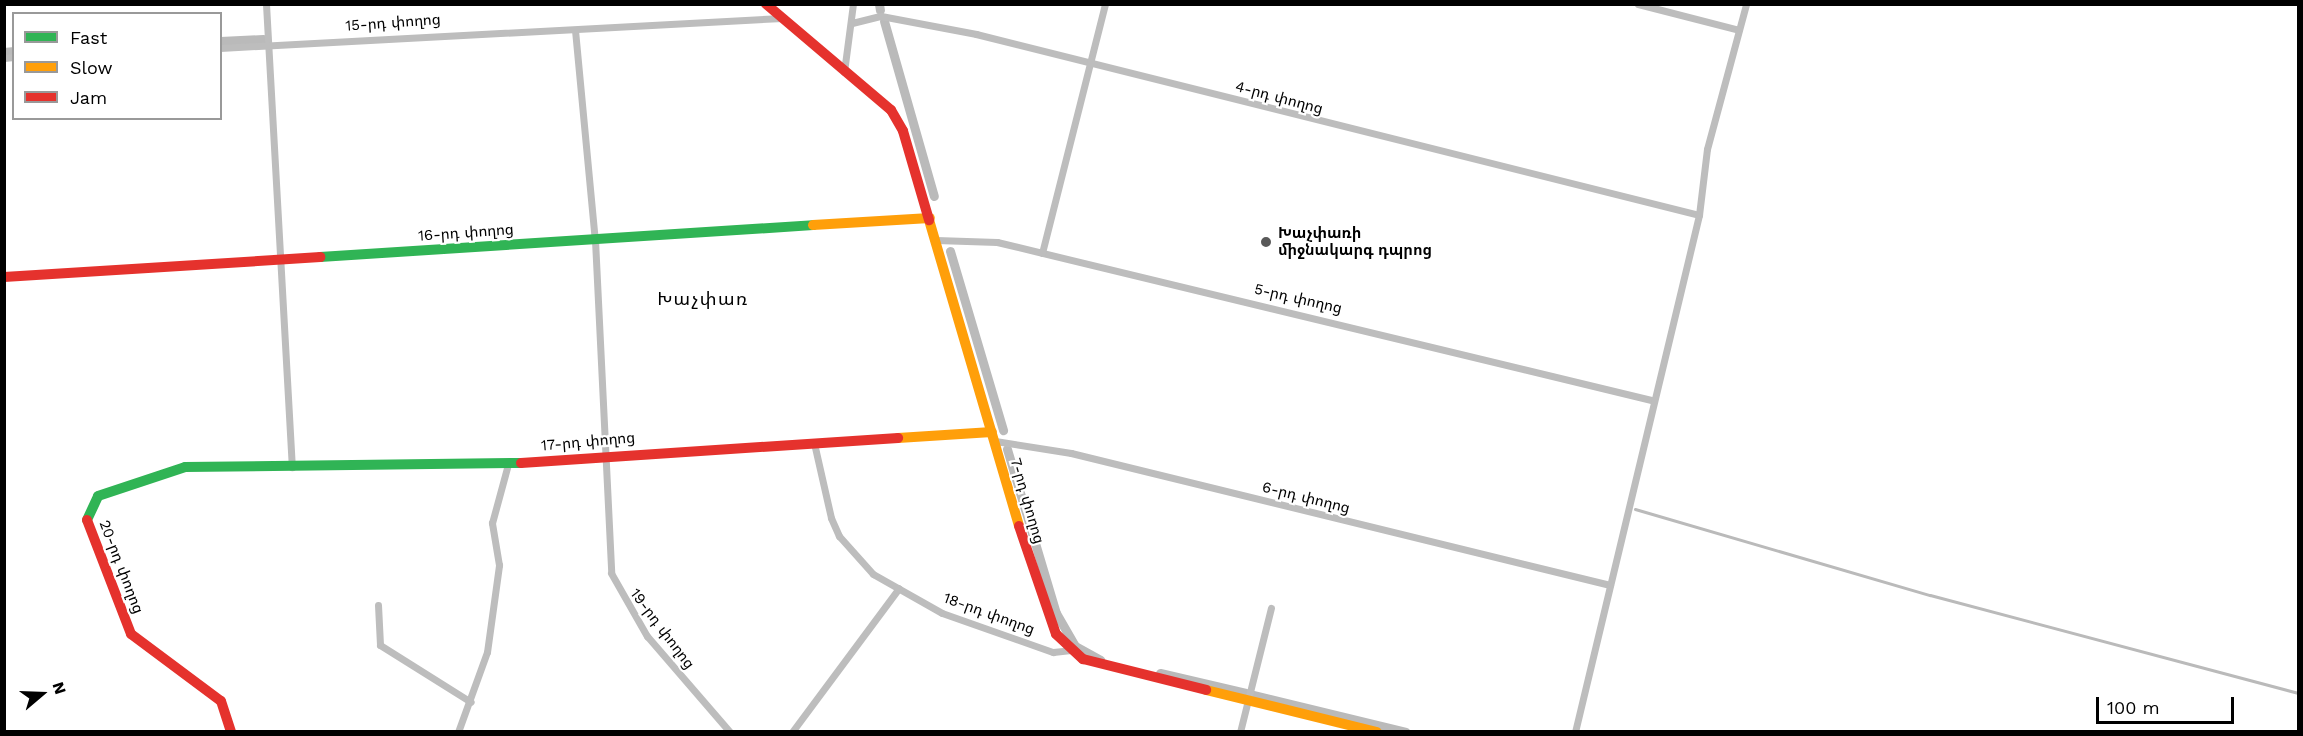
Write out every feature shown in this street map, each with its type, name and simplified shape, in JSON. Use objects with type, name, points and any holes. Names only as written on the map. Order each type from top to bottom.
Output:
[{"type":"street","points":[[266,4],[292,467]]},
{"type":"street","name":"7-րդ փողոց","points":[[766,4],[895,117],[930,218],[1038,591],[1056,634],[1083,659],[1377,732]]},
{"type":"street","points":[[844,72],[853,4]]},
{"type":"street","points":[[1042,253],[1105,4]]},
{"type":"street","points":[[1638,4],[1739,30]]},
{"type":"street","points":[[1575,732],[1651,400],[1699,215],[1707,149],[1746,4]]},
{"type":"street","name":"4-րդ փողոց","points":[[852,23],[881,16],[911,21],[1699,215]]},
{"type":"street","name":"15-րդ փողոց","points":[[222,48],[782,18]]},
{"type":"street","name":"19-րդ փողոց","points":[[575,30],[595,240],[608,561],[620,598],[730,732]]},
{"type":"street","name":"16-րդ փողոց","points":[[4,277],[930,218]]},
{"type":"street","name":"5-րդ փողոց","points":[[936,240],[997,242],[1651,400]]},
{"type":"street","name":"17-րդ փողոց","points":[[185,467],[508,464],[603,455],[993,436]]},
{"type":"street","name":"6-րդ փողոց","points":[[993,436],[1610,585]]},
{"type":"street","name":"18-րդ փողոց","points":[[813,443],[839,536],[873,574],[942,613],[1053,652],[1071,650]]},
{"type":"street","points":[[458,732],[471,702],[487,652],[499,565],[492,523],[508,464]]},
{"type":"street","name":"20-րդ փողոց","points":[[185,467],[98,496],[87,521],[131,634],[221,701],[231,732]]},
{"type":"street","points":[[792,732],[899,588]]},
{"type":"street","points":[[378,605],[380,645],[471,702]]},
{"type":"street","points":[[1240,732],[1271,608]]},
{"type":"waterway","points":[[879,4],[880,10]]},
{"type":"waterway","points":[[884,21],[934,196]]},
{"type":"waterway","points":[[222,41],[263,39]]},
{"type":"waterway","points":[[4,52],[12,51]]},
{"type":"waterway","points":[[950,251],[1003,430]]},
{"type":"waterway","points":[[1007,449],[1056,613],[1075,646],[1100,660]]},
{"type":"waterway","points":[[1635,509],[1930,595],[2298,693]]},
{"type":"waterway","points":[[1160,673],[1246,693]]},
{"type":"waterway","points":[[1254,695],[1406,732]]},
{"type":"traffic: fast","points":[[320,257],[813,225]]},
{"type":"traffic: fast","points":[[87,520],[98,496],[185,467],[521,463]]},
{"type":"traffic: slow","points":[[813,225],[930,218]]},
{"type":"traffic: slow","points":[[929,220],[1019,526]]},
{"type":"traffic: slow","points":[[898,438],[992,432]]},
{"type":"traffic: slow","points":[[1206,690],[1377,732]]},
{"type":"traffic: jam","points":[[766,4],[891,110],[903,131],[929,220]]},
{"type":"traffic: jam","points":[[4,277],[320,257]]},
{"type":"traffic: jam","points":[[521,463],[898,438]]},
{"type":"traffic: jam","points":[[87,520],[131,634],[221,701],[231,732]]},
{"type":"traffic: jam","points":[[1019,526],[1056,634],[1083,659],[1206,690]]},
{"type":"place","name":"Խաչփառի միջնակարգ դպրոց","points":[[1266,242]]},
{"type":"district","name":"Խաչփառ","points":[[703,299]]}]
